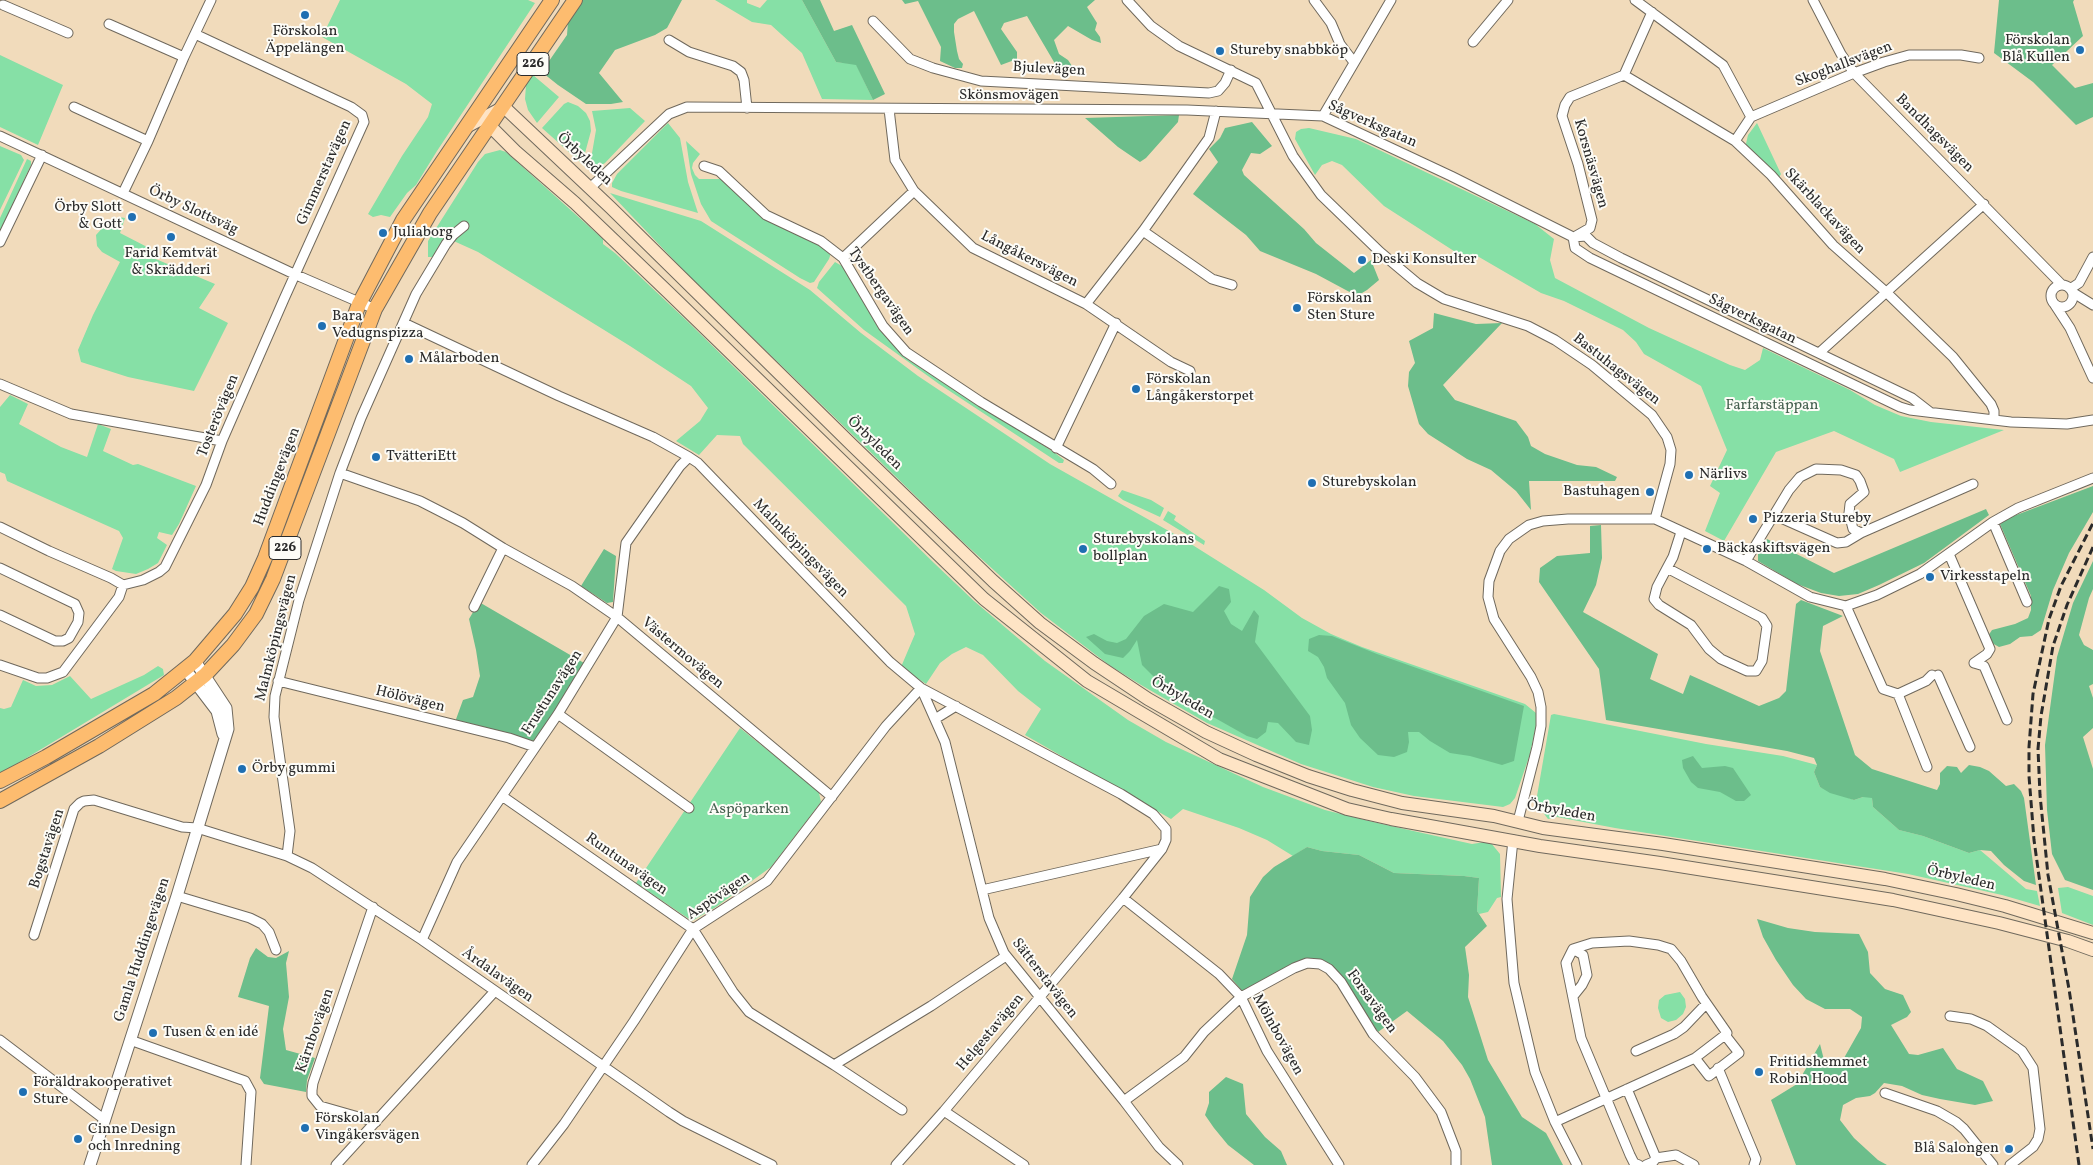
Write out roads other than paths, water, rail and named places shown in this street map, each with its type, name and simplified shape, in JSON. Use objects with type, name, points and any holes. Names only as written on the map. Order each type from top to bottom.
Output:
[{"type":"main road","name":"Huddingevägen","points":[[0,781],[46,757],[154,694],[190,665],[235,614],[252,587],[276,528],[359,304],[403,220],[552,0]]},
{"type":"main road","name":"Huddingevägen","points":[[0,801],[161,709],[200,679],[233,645],[256,614],[273,580],[375,309],[430,213],[488,121],[504,107],[575,0]]},
{"type":"main road","points":[[487,96],[488,121],[515,151],[575,203],[984,600],[1087,681],[1219,759],[1347,808],[1391,819],[1540,846],[1893,900],[1999,923],[2068,941],[2093,950]]},
{"type":"main road","name":"Örbyleden","points":[[504,107],[590,188],[852,446],[993,581],[1040,623],[1094,664],[1148,699],[1206,732],[1308,776],[1352,790],[1402,802],[1494,816],[1543,828],[1631,839],[1886,879],[2005,906],[2093,933]]},
{"type":"main road","points":[[464,128],[488,121]]},
{"type":"main road","points":[[575,203],[590,188]]},
{"type":"main road","points":[[1513,840],[1518,821]]},
{"type":"street","points":[[123,194],[211,0]]},
{"type":"street","points":[[1127,0],[1146,21],[1179,46],[1256,83],[1270,113]]},
{"type":"street","points":[[1314,0],[1332,23],[1340,44],[1354,61]]},
{"type":"street","points":[[1322,116],[1391,0]]},
{"type":"street","points":[[1473,42],[1508,0]]},
{"type":"street","points":[[1635,0],[1723,65],[1751,118],[1735,141]]},
{"type":"street","name":"Bandhagsvägen","points":[[1813,0],[1841,54],[1854,73],[2052,275],[2068,289],[2093,305]]},
{"type":"street","points":[[2,5],[68,32]]},
{"type":"street","points":[[1624,76],[1652,12]]},
{"type":"street","name":"Bjulevägen","points":[[873,21],[910,59],[933,68],[981,80],[1209,93],[1218,91],[1225,83],[1231,70]]},
{"type":"street","points":[[109,24],[184,57]]},
{"type":"street","name":"Gimmerstavägen","points":[[195,34],[350,107],[362,115],[364,122],[294,274]]},
{"type":"street","points":[[669,40],[689,52],[733,66],[741,72],[748,108]]},
{"type":"street","name":"Skoghallsvägen","points":[[1751,118],[1854,73],[1908,55],[1961,54],[1979,58]]},
{"type":"street","name":"Skärblackavägen","points":[[1624,76],[1735,141],[1771,175],[1833,245],[1925,328],[1991,404],[1994,420]]},
{"type":"street","name":"Korsnäsvägen","points":[[1574,237],[1590,228],[1592,220],[1578,164],[1562,116],[1565,104],[1570,96],[1624,76]]},
{"type":"street","points":[[74,107],[148,141]]},
{"type":"street","name":"Skönsmovägen","points":[[590,188],[669,114],[687,107],[1270,113]]},
{"type":"street","name":"Långåkersvägen","points":[[889,109],[894,160],[914,191],[973,248],[1086,304],[1171,362],[1190,371]]},
{"type":"street","points":[[1086,304],[1143,231],[1209,138],[1216,111]]},
{"type":"street","name":"Sågverksgatan","points":[[1270,113],[1322,116],[1451,176],[1574,237],[1586,236],[1593,243],[1621,258],[1912,398],[1930,412]]},
{"type":"street","name":"Bastuhagsvägen","points":[[1270,113],[1293,156],[1322,195],[1380,252],[1417,283],[1444,298],[1528,326],[1555,340],[1592,365],[1652,415],[1667,437],[1671,450],[1670,464],[1655,519]]},
{"type":"street","name":"Örby Slottsväg","points":[[0,136],[359,304],[375,309]]},
{"type":"street","points":[[0,242],[42,156]]},
{"type":"street","name":"Tystbergavägen","points":[[704,166],[719,171],[766,215],[822,241],[843,258],[883,326],[906,352],[1056,448],[1093,469],[1111,484]]},
{"type":"street","points":[[843,258],[914,191]]},
{"type":"street","points":[[1819,354],[1984,204]]},
{"type":"street","name":"Malmköpingsvägen","points":[[287,856],[290,831],[274,717],[278,681],[299,600],[340,473],[361,418],[416,294],[446,244],[464,226]]},
{"type":"street","points":[[1143,231],[1212,279],[1232,285]]},
{"type":"street","name":"Sågverksgatan","points":[[1574,237],[1575,248],[1590,258],[1900,407],[2011,422],[2066,424],[2093,420]]},
{"type":"street","points":[[2052,291],[2056,286],[2068,289],[2079,283],[2093,257]]},
{"type":"street","name":"Tosterövägen","points":[[123,585],[142,580],[164,567],[206,485],[222,441],[294,274]]},
{"type":"street","points":[[2052,275],[2053,302],[2070,328],[2093,378]]},
{"type":"street","points":[[2068,289],[2070,328]]},
{"type":"street","points":[[2053,302],[2062,306],[2069,303],[2093,305]]},
{"type":"street","name":"Malmköpingsvägen","points":[[404,323],[559,396],[653,437],[689,456],[704,469],[890,662],[921,688],[1121,794],[1160,820],[1166,829],[1166,840],[1162,849]]},
{"type":"street","points":[[1056,448],[1116,323]]},
{"type":"street","points":[[0,384],[71,414],[222,441]]},
{"type":"street","name":"Frustunavägen","points":[[422,940],[457,862],[558,714],[617,617],[626,543],[689,456]]},
{"type":"street","points":[[1746,561],[1789,490],[1800,477],[1816,469],[1840,470],[1856,475],[1864,492],[1850,504],[1849,513],[1853,529],[1861,533]]},
{"type":"street","name":"Västermovägen","points":[[340,473],[420,501],[463,523],[503,548],[572,586],[617,617],[832,797]]},
{"type":"street","points":[[1518,821],[1537,747],[1542,717],[1536,687],[1494,619],[1488,597],[1489,581],[1500,551],[1509,539],[1529,525],[1543,521],[1568,519],[1655,519],[1746,561],[1810,597],[1846,606],[1877,596],[1920,574],[1993,522],[2018,508],[2093,478]]},
{"type":"street","points":[[1774,515],[1837,543],[1846,542],[1861,533],[1972,484]]},
{"type":"street","points":[[1993,522],[2027,602]]},
{"type":"street","points":[[0,527],[123,585],[119,597],[63,672],[47,678],[38,678],[0,665]]},
{"type":"street","points":[[1666,568],[1762,618],[1767,626],[1762,661],[1756,671],[1747,671],[1721,659],[1709,649],[1691,625],[1659,605],[1654,599],[1654,594],[1666,568],[1673,558],[1681,532]]},
{"type":"street","points":[[474,606],[503,548]]},
{"type":"street","points":[[1949,554],[1990,649],[1987,654],[1974,663],[1984,666],[2007,720]]},
{"type":"street","points":[[0,568],[75,604],[79,613],[78,622],[69,638],[63,641],[54,641],[0,614]]},
{"type":"street","points":[[1846,606],[1883,689],[1898,694],[1935,675],[1970,747]]},
{"type":"street","name":"Gamla Huddingevägen","points":[[90,1165],[177,896],[228,729],[226,708],[190,665]]},
{"type":"street","name":"Hölövägen","points":[[278,681],[509,738],[535,747]]},
{"type":"street","name":"Sätterstavägen","points":[[921,688],[945,742],[996,938],[1006,956],[1040,996],[1159,1147],[1178,1165]]},
{"type":"street","name":"Aspövägen","points":[[532,1165],[564,1124],[603,1067],[693,929],[767,881],[886,726],[921,688]]},
{"type":"street","points":[[1898,694],[1927,767]]},
{"type":"street","points":[[935,719],[956,706]]},
{"type":"street","points":[[558,714],[689,808]]},
{"type":"street","name":"Runtunavägen","points":[[502,796],[693,929],[732,992],[749,1012],[902,1110]]},
{"type":"street","name":"Bogstavägen","points":[[34,935],[74,809],[80,803],[94,800],[182,827],[197,828]]},
{"type":"street","name":"Årdalavägen","points":[[197,828],[287,856],[312,868],[422,940],[683,1121],[772,1165]]},
{"type":"street","points":[[1513,840],[1507,899],[1514,983],[1535,1072],[1577,1165]]},
{"type":"street","points":[[982,890],[1162,849]]},
{"type":"street","name":"Helgestavägen","points":[[896,1165],[944,1111],[1162,849]]},
{"type":"street","points":[[177,896],[250,918],[262,924],[269,932],[276,950]]},
{"type":"street","name":"Mölnbovägen","points":[[1123,898],[1213,969],[1241,997],[1268,1051],[1339,1165]]},
{"type":"street","name":"Kärnbovägen","points":[[372,907],[313,1083],[312,1096],[320,1106],[376,1122]]},
{"type":"street","points":[[1574,995],[1566,964],[1573,949],[1592,943],[1629,941],[1658,945],[1671,950],[1681,961],[1706,1004],[1727,1033]]},
{"type":"street","points":[[1573,949],[1583,956],[1587,975],[1572,998],[1581,1038],[1634,1163],[1639,1165]]},
{"type":"street","points":[[834,1065],[931,1006],[1006,956]]},
{"type":"street","name":"Forsavägen","points":[[1124,1101],[1184,1057],[1204,1032],[1241,997],[1294,968],[1307,963],[1320,964],[1329,969],[1341,982],[1373,1034],[1415,1077],[1441,1112],[1456,1151],[1456,1165]]},
{"type":"street","points":[[336,1165],[495,991]]},
{"type":"street","points":[[1636,1051],[1674,1034],[1684,1027],[1706,1004]]},
{"type":"street","points":[[1950,1016],[1971,1019],[1988,1026],[2022,1051],[2033,1068],[2040,1129],[2038,1139],[2033,1148],[2010,1165]]},
{"type":"street","points":[[1556,1122],[1695,1058],[1725,1035],[1739,1053],[1709,1076],[1695,1058]]},
{"type":"street","points":[[0,1040],[105,1120]]},
{"type":"street","points":[[130,1040],[246,1081],[252,1092],[246,1165]]},
{"type":"street","points":[[1718,1068],[1756,1159],[1754,1165]]},
{"type":"street","points":[[1627,1089],[1656,1158]]},
{"type":"street","points":[[1885,1093],[1937,1111],[1956,1122],[1964,1128],[1993,1165]]},
{"type":"street","points":[[944,1111],[1024,1165]]},
{"type":"street","points":[[1646,1165],[1653,1162],[1656,1158],[1676,1155],[1694,1165]]},
{"type":"railway","points":[[2079,1165],[2034,840],[2029,776],[2029,747],[2033,694],[2049,619],[2061,586],[2093,523]]},
{"type":"railway","points":[[2093,547],[2067,605],[2053,646],[2041,716],[2038,749],[2040,795],[2048,875],[2069,989],[2093,1149]]},
{"type":"place","name":"Förskolan Äppelängen","points":[[305,15]]},
{"type":"place","name":"Förskolan Blå Kullen","points":[[2080,50]]},
{"type":"place","name":"Stureby snabbköp","points":[[1220,51]]},
{"type":"place","name":"Örby Slott & Gott","points":[[132,217]]},
{"type":"place","name":"Juliaborg","points":[[383,233]]},
{"type":"place","name":"Farid Kemtvät & Skrädderi","points":[[171,237]]},
{"type":"place","name":"Deski Konsulter","points":[[1362,260]]},
{"type":"place","name":"Förskolan Sten Sture","points":[[1297,308]]},
{"type":"place","name":"Bara Vedugnspizza","points":[[322,326]]},
{"type":"place","name":"Målarboden","points":[[409,359]]},
{"type":"place","name":"Förskolan Långåkerstorpet","points":[[1136,389]]},
{"type":"place","name":"TvätteriEtt","points":[[376,457]]},
{"type":"place","name":"Närlivs","points":[[1689,475]]},
{"type":"place","name":"Sturebyskolan","points":[[1312,483]]},
{"type":"place","name":"Bastuhagen","points":[[1650,492]]},
{"type":"place","name":"Pizzeria Stureby","points":[[1753,519]]},
{"type":"place","name":"Sturebyskolans bollplan","points":[[1083,549]]},
{"type":"place","name":"Bäckaskiftsvägen","points":[[1707,549]]},
{"type":"place","name":"Virkesstapeln","points":[[1930,577]]},
{"type":"place","name":"Örby gummi","points":[[242,769]]},
{"type":"place","name":"Tusen & en idé","points":[[153,1033]]},
{"type":"place","name":"Fritidshemmet Robin Hood","points":[[1759,1072]]},
{"type":"place","name":"Föräldrakooperativet Sture","points":[[23,1092]]},
{"type":"place","name":"Förskolan Vingåkersvägen","points":[[305,1128]]},
{"type":"place","name":"Cinne Design och Inredning","points":[[78,1139]]},
{"type":"place","name":"Blå Salongen","points":[[2009,1149]]},
{"type":"park label","name":"Farfarstäppan","points":[[1772,406]]},
{"type":"park label","name":"Aspöparken","points":[[749,810]]}]
